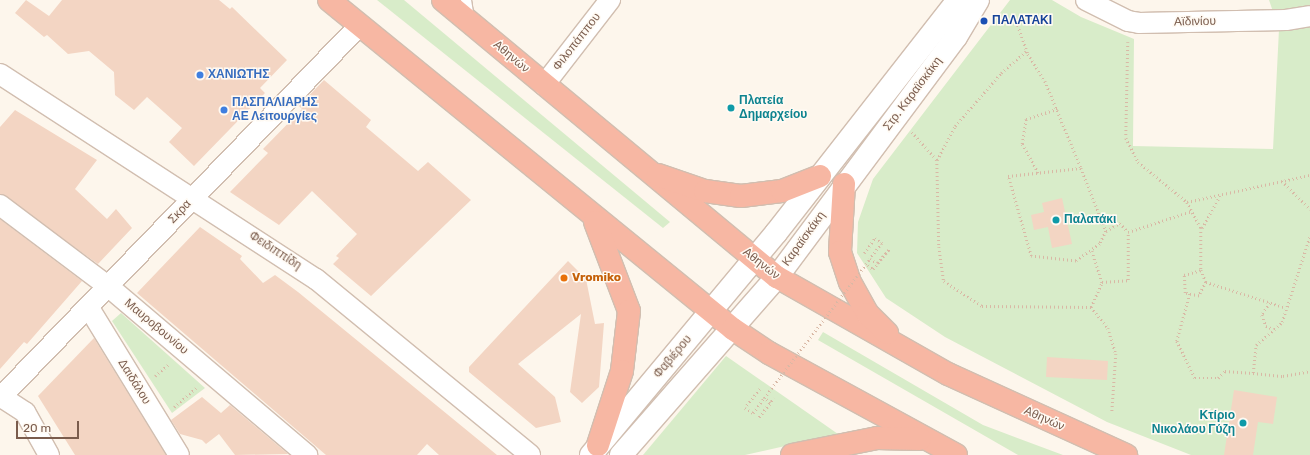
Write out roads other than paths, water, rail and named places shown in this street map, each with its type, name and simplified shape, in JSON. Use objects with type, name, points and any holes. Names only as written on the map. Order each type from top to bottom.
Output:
[{"type":"highway","points":[[329,0],[595,220],[733,329],[921,439],[956,455]]},
{"type":"highway","name":"Αθηνών","points":[[443,0],[644,169],[777,277],[908,353],[1039,418],[1126,455]]},
{"type":"highway","points":[[644,169],[705,191],[741,196],[782,191],[820,176]]},
{"type":"highway","points":[[844,184],[840,252],[850,282],[868,314],[908,353]]},
{"type":"highway","points":[[595,220],[629,310],[622,371],[595,450]]},
{"type":"highway","points":[[792,455],[813,453],[877,438],[921,439]]},
{"type":"main road","name":"Στρ. Καραϊσκάκη","points":[[820,176],[958,0]]},
{"type":"main road","name":"Στρ. Καραϊσκάκη","points":[[844,184],[956,37],[978,0]]},
{"type":"main road","name":"Καραϊσκάκη","points":[[754,258],[820,176]]},
{"type":"main road","name":"Καραϊσκάκη","points":[[733,329],[777,277],[844,184]]},
{"type":"main road","name":"Φαβιέρου","points":[[595,450],[711,312],[754,258]]},
{"type":"main road","points":[[621,455],[733,329]]},
{"type":"street","name":"Φιλοπάππου","points":[[544,84],[610,0]]},
{"type":"street","name":"Αϊδινίου","points":[[1086,0],[1128,22],[1286,20],[1310,16]]},
{"type":"street","name":"Σκρα","points":[[0,397],[89,308],[359,26]]},
{"type":"street","name":"Φειδιππίδη","points":[[0,74],[316,279],[530,455]]},
{"type":"street","name":"Μαυροβουνίου","points":[[0,205],[109,287],[308,455]]},
{"type":"street","name":"Δαιδάλου","points":[[89,308],[179,455]]},
{"type":"street","points":[[0,397],[25,412],[49,455]]},
{"type":"lane","points":[[466,0],[469,22]]},
{"type":"place","name":"ΠΑΛΑΤΑΚΙ","points":[[984,21]]},
{"type":"place","name":"ΧΑΝΙΩΤΗΣ","points":[[200,75]]},
{"type":"place","name":"Πλατεία Δημαρχείου","points":[[731,108]]},
{"type":"place","name":"ΠΑΣΠΑΛΙΑΡΗΣ ΑΕ Λειτουργίες","points":[[224,110]]},
{"type":"place","name":"Παλατάκι","points":[[1056,220]]},
{"type":"place","name":"Vromiko","points":[[564,278]]},
{"type":"place","name":"Κτίριο Νικολάου Γύζη","points":[[1243,423]]}]
